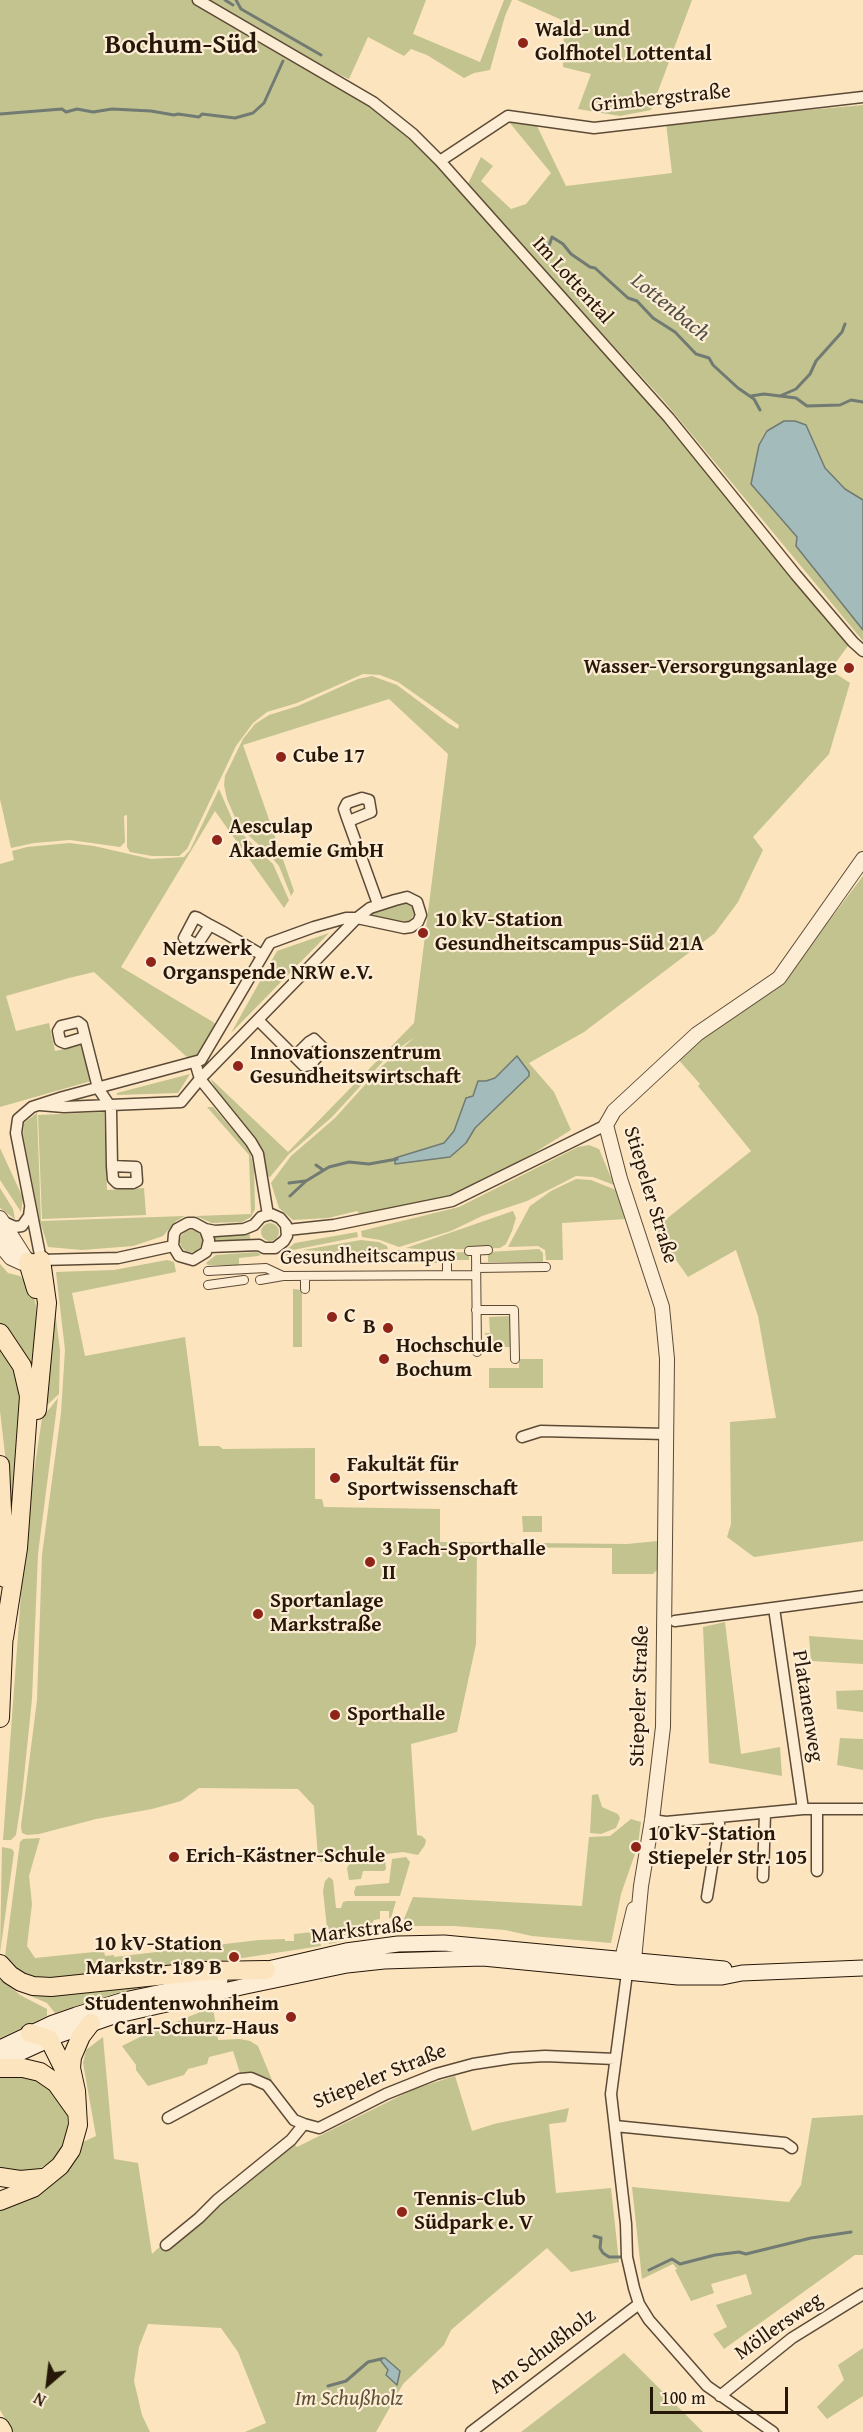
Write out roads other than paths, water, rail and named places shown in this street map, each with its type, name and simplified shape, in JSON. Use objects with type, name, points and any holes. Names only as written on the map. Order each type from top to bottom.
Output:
[{"type":"highway","points":[[27,1437],[38,1404],[47,1303],[34,1261]]},
{"type":"highway","points":[[0,1333],[15,1352],[26,1380],[29,1396],[18,1548],[4,1638]]},
{"type":"highway","points":[[0,1465],[5,1580],[0,1718]]},
{"type":"highway","points":[[0,1965],[21,1982],[33,1986],[51,1987],[205,1971],[266,1970]]},
{"type":"highway","points":[[72,2081],[71,2068],[74,2051],[91,2023]]},
{"type":"highway","points":[[0,2201],[33,2188],[60,2166],[71,2150],[78,2125],[76,2091],[72,2081],[63,2069],[49,2039],[30,2033]]},
{"type":"highway","points":[[0,2068],[23,2068],[48,2077],[62,2090],[76,2111]]},
{"type":"highway","points":[[0,2177],[20,2180],[44,2178]]},
{"type":"highway","points":[[0,2427],[3,2432]]},
{"type":"main road","name":"Markstraße","points":[[0,2048],[30,2033],[76,2015],[124,2000],[266,1970],[325,1954],[403,1944],[467,1944],[628,1964]]},
{"type":"main road","name":"Markstraße","points":[[0,2062],[49,2039],[91,2023],[205,1994],[347,1965],[384,1961],[483,1958],[714,1967],[742,1973],[863,1968]]},
{"type":"street","name":"Im Lottental","points":[[198,0],[373,102],[413,134],[440,161],[669,418],[853,642],[863,651]]},
{"type":"street","name":"Grimbergstraße","points":[[440,161],[508,116],[594,128],[863,97]]},
{"type":"street","points":[[349,821],[378,904]]},
{"type":"street","name":"Stiepeler Straße","points":[[766,2430],[707,2386],[649,2320],[639,2304],[627,2257],[626,2224],[611,2094],[628,1964],[652,1820],[663,1727],[666,1359],[662,1308],[620,1179],[606,1125],[614,1111],[697,1034],[779,978],[863,859]]},
{"type":"street","points":[[34,1261],[30,1204],[16,1125],[26,1111],[40,1105],[98,1088],[195,1062],[204,1056],[262,955],[273,941],[333,921],[357,918],[404,928],[415,925],[421,915],[418,904],[407,897],[378,904],[357,918],[181,1102],[110,1106],[40,1105]]},
{"type":"street","points":[[210,925],[262,955]]},
{"type":"street","points":[[258,1020],[295,1056]]},
{"type":"street","points":[[85,1037],[98,1088],[110,1106],[112,1166]]},
{"type":"street","points":[[30,1204],[29,1216],[22,1226],[1,1224],[8,1255],[17,1262],[118,1258],[173,1246],[174,1234],[182,1225],[194,1223],[215,1231],[244,1229],[268,1215],[258,1154],[201,1079],[195,1062]]},
{"type":"street","name":"Gesundheitscampus","points":[[287,1230],[334,1225],[452,1201],[606,1125]]},
{"type":"street","name":"Gesundheitscampus","points":[[254,1225],[254,1236],[259,1245],[264,1248],[275,1248],[284,1241],[287,1230],[280,1218],[268,1215]]},
{"type":"street","points":[[205,1229],[208,1234],[209,1247]]},
{"type":"street","name":"Gesundheitscampus","points":[[173,1246],[179,1256],[190,1260],[202,1256],[209,1247],[259,1245]]},
{"type":"street","name":"Gesundheitscampus","points":[[477,1352],[477,1310],[472,1251],[488,1250]]},
{"type":"street","points":[[447,1264],[447,1274]]},
{"type":"street","points":[[208,1271],[242,1266],[266,1268],[283,1276]]},
{"type":"street","points":[[208,1286],[243,1280],[242,1266]]},
{"type":"street","points":[[474,1266],[546,1267]]},
{"type":"street","name":"Gesundheitscampus","points":[[261,1280],[283,1276],[447,1274],[474,1266]]},
{"type":"street","points":[[305,1276],[305,1289]]},
{"type":"street","points":[[477,1310],[514,1310],[515,1359]]},
{"type":"street","points":[[522,1437],[541,1431],[666,1434]]},
{"type":"street","points":[[675,1621],[863,1596]]},
{"type":"street","name":"Platanenweg","points":[[774,1608],[803,1809]]},
{"type":"street","points":[[652,1820],[666,1822],[803,1809],[863,1809]]},
{"type":"street","points":[[817,1809],[817,1871]]},
{"type":"street","points":[[763,1877],[765,1813]]},
{"type":"street","points":[[706,1897],[720,1816]]},
{"type":"street","name":"Stiepeler Straße","points":[[168,2118],[240,2079],[251,2078],[267,2085],[294,2120],[319,2128],[396,2090],[436,2074],[473,2064],[545,2056],[615,2059]]},
{"type":"street","name":"Stiepeler Straße","points":[[166,2245],[291,2140],[304,2124]]},
{"type":"street","points":[[615,2126],[786,2143],[792,2148]]},
{"type":"street","name":"Möllersweg","points":[[720,2396],[792,2338],[863,2294]]},
{"type":"street","name":"Am Schußholz","points":[[471,2432],[639,2304]]},
{"type":"water","points":[[784,421],[795,421],[806,425],[825,468],[845,489],[863,500],[863,630],[796,546],[797,537],[751,484],[759,445],[767,431]]},
{"type":"water","points":[[517,1056],[529,1072],[529,1076],[475,1128],[466,1143],[450,1157],[395,1164],[395,1158],[444,1143],[454,1131],[466,1098],[473,1096],[478,1081],[495,1078]]},
{"type":"water","points":[[382,2358],[400,2371],[397,2385],[386,2375],[388,2370],[381,2361]]},
{"type":"waterway","name":"Lottenbach","points":[[225,0],[233,5]]},
{"type":"waterway","name":"Lottenbach","points":[[236,0],[241,9],[321,55]]},
{"type":"waterway","points":[[0,114],[62,109],[66,112],[77,109],[93,112],[112,109],[235,118],[253,113],[264,103],[283,61]]},
{"type":"waterway","name":"Lottenbach","points":[[545,257],[552,237],[563,244],[571,254],[595,268],[628,298],[637,301],[653,318],[675,332],[696,354],[709,358],[713,365],[738,388],[754,399],[760,410]]},
{"type":"waterway","points":[[780,396],[796,389],[810,374],[816,361],[842,332],[845,324]]},
{"type":"waterway","points":[[751,396],[764,394],[796,398],[807,406],[840,405],[851,400],[863,402]]},
{"type":"waterway","points":[[290,1196],[306,1181],[329,1167],[349,1162],[369,1164],[397,1159]]},
{"type":"waterway","points":[[316,1165],[323,1170]]},
{"type":"waterway","points":[[289,1183],[305,1181]]},
{"type":"waterway","points":[[649,2270],[672,2259],[680,2264],[715,2255],[739,2252],[746,2254],[811,2238],[851,2232]]},
{"type":"waterway","points":[[594,2236],[601,2238],[600,2248],[603,2253],[609,2257],[625,2257]]},
{"type":"waterway","points":[[328,2386],[346,2381],[368,2362],[381,2359]]},
{"type":"place","name":"Wald- und Golfhotel Lottental","points":[[523,43]]},
{"type":"place","name":"Wasser-Versorgungsanlage","points":[[849,668]]},
{"type":"place","name":"Cube 17","points":[[281,757]]},
{"type":"place","name":"Aesculap Akademie GmbH","points":[[217,840]]},
{"type":"place","name":"10 kV-Station Gesundheitscampus-Süd 21A","points":[[423,933]]},
{"type":"place","name":"Netzwerk Organspende NRW e.V.","points":[[151,962]]},
{"type":"place","name":"Innovationszentrum Gesundheitswirtschaft","points":[[238,1066]]},
{"type":"place","name":"C","points":[[332,1317]]},
{"type":"place","name":"B","points":[[388,1328]]},
{"type":"place","name":"Hochschule Bochum","points":[[384,1359]]},
{"type":"place","name":"Fakultät für Sportwissenschaft","points":[[335,1478]]},
{"type":"place","name":"3 Fach-Sporthalle II","points":[[370,1562]]},
{"type":"place","name":"Sportanlage Markstraße","points":[[258,1614]]},
{"type":"place","name":"Sporthalle","points":[[335,1715]]},
{"type":"place","name":"10 kV-Station Stiepeler Str. 105","points":[[636,1847]]},
{"type":"place","name":"Erich-Kästner-Schule","points":[[174,1857]]},
{"type":"place","name":"10 kV-Station Markstr. 189 B","points":[[234,1957]]},
{"type":"place","name":"Studentenwohnheim Carl-Schurz-Haus","points":[[291,2017]]},
{"type":"place","name":"Tennis-Club Südpark e. V","points":[[402,2212]]},
{"type":"district","name":"Bochum-Süd","points":[[181,46]]},
{"type":"park label","name":"Im Schußholz","points":[[349,2400]]}]
